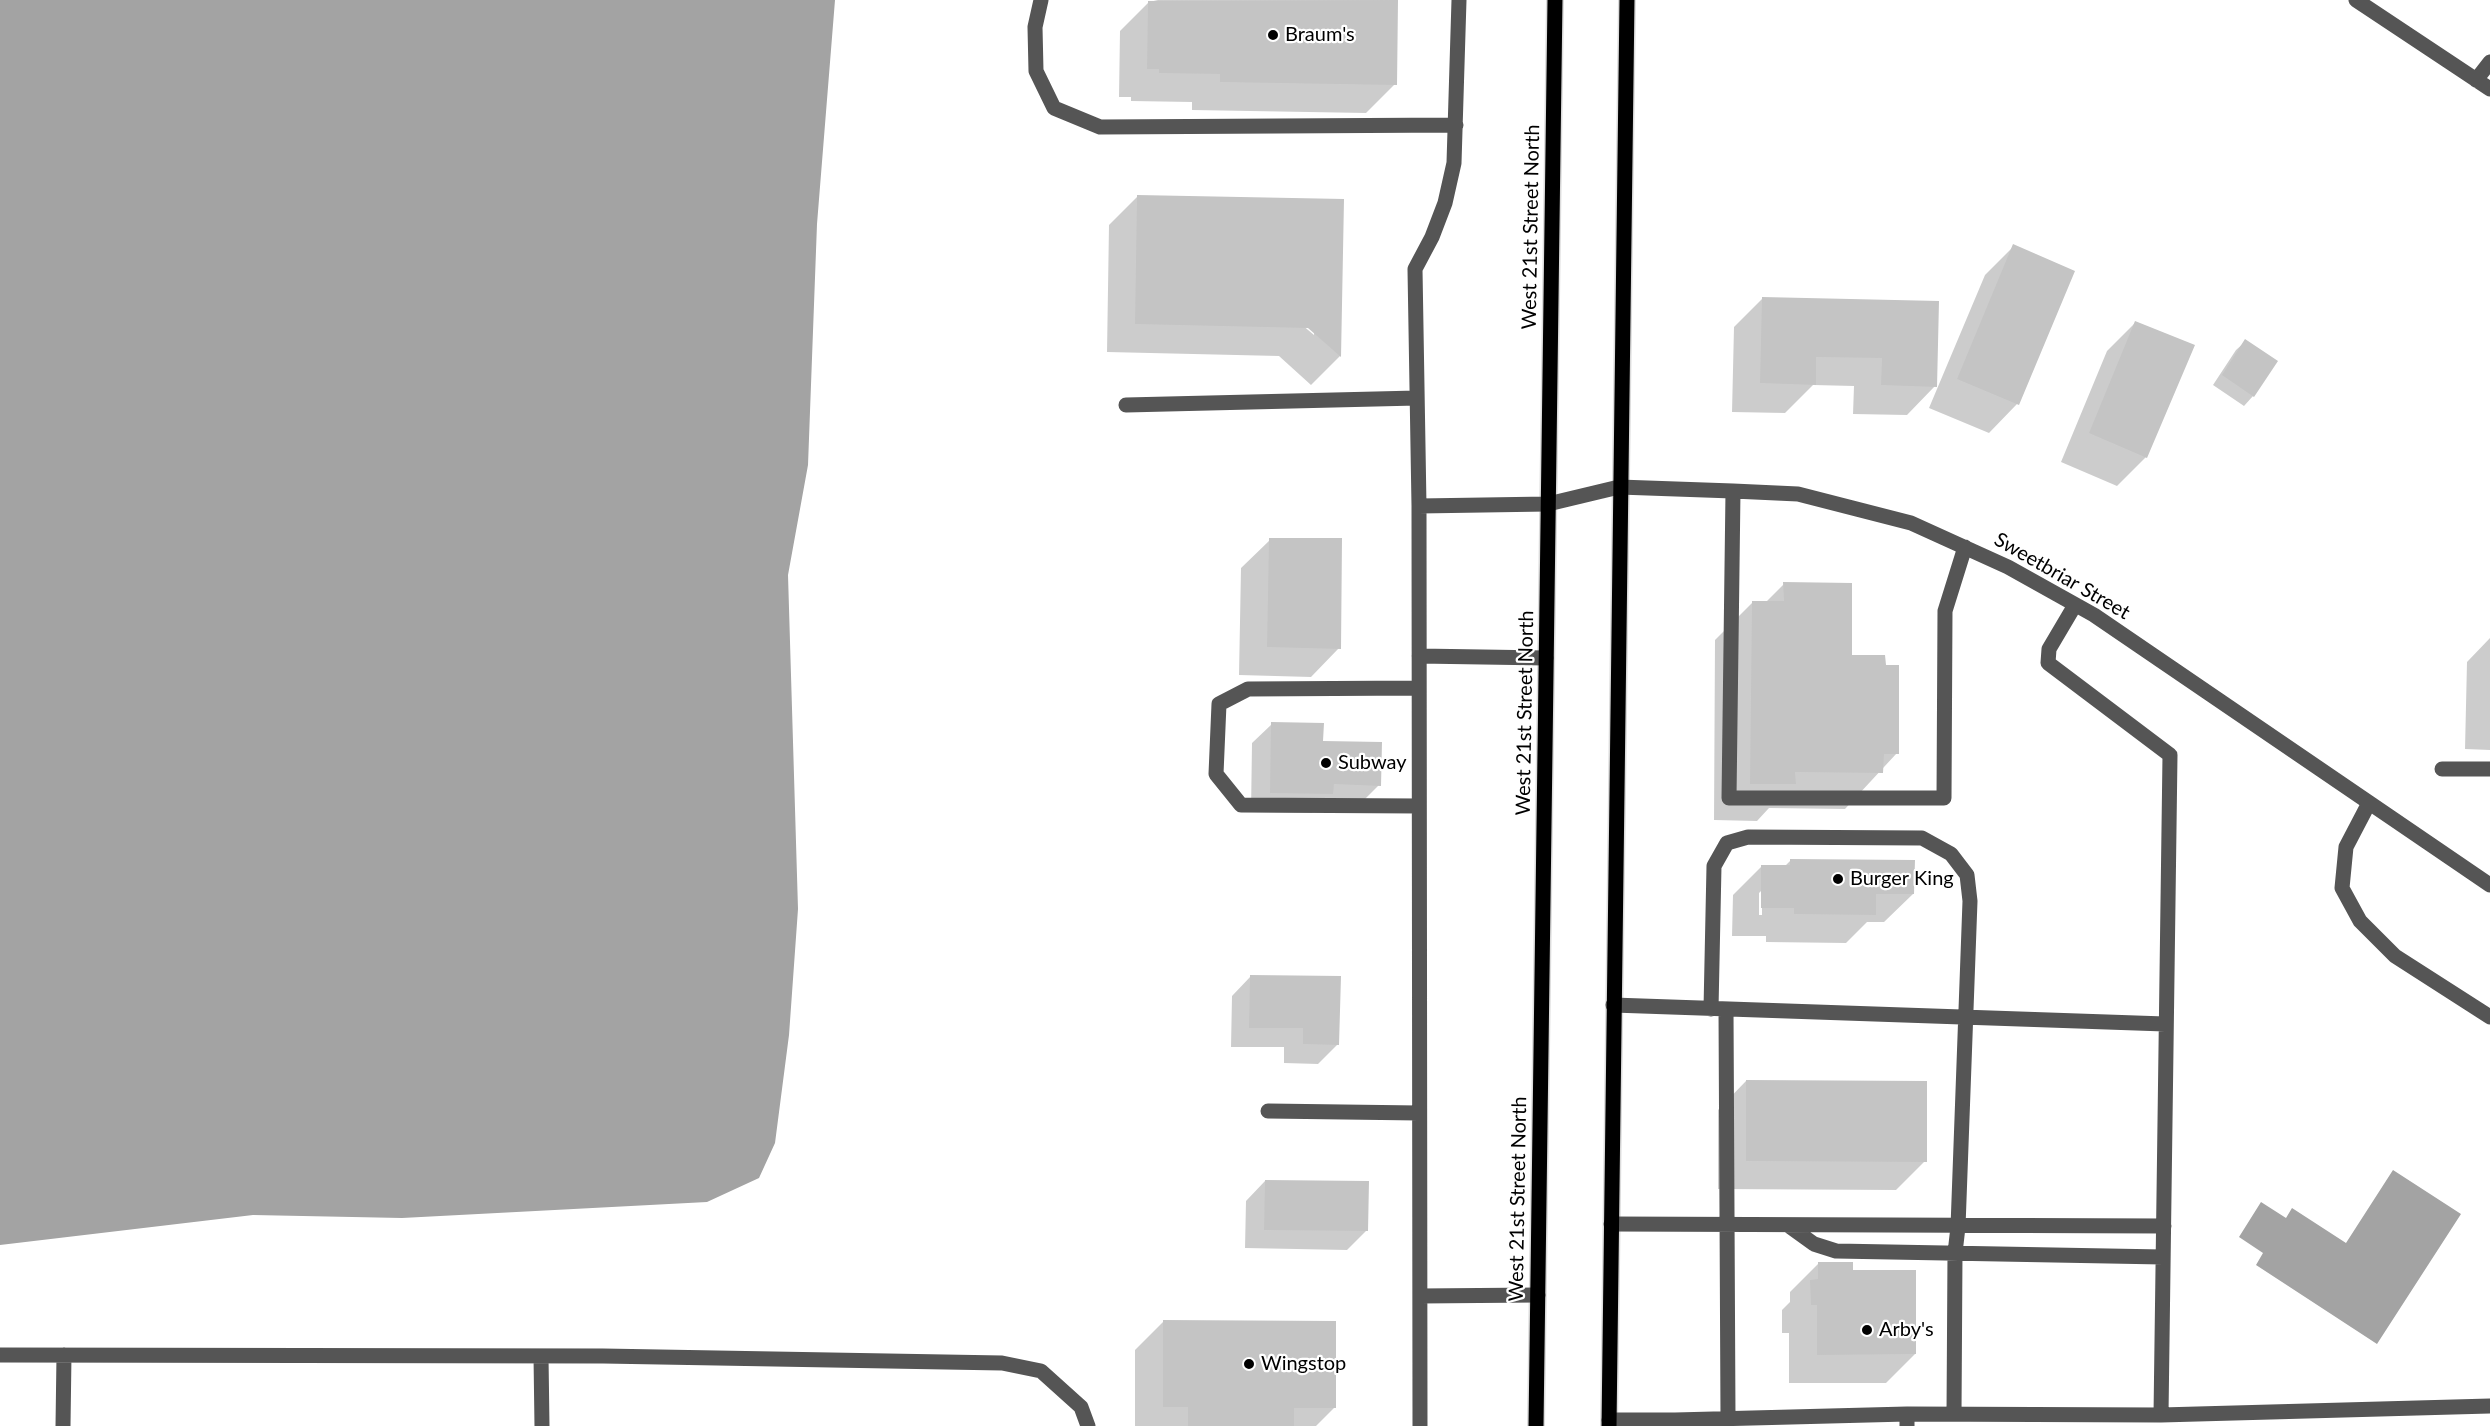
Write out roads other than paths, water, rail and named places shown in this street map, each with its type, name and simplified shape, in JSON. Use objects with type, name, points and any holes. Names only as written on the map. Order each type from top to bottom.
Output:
[{"type":"main road","name":"West 21st Street North","points":[[1536,1426],[1556,0]]},
{"type":"main road","points":[[1609,1423],[1619,487],[1627,0]]},
{"type":"street","points":[[1041,0],[1035,27],[1036,71],[1054,108],[1100,127],[1455,125]]},
{"type":"street","points":[[1420,1426],[1419,506],[1415,269],[1432,237],[1445,203],[1454,163],[1459,0]]},
{"type":"street","points":[[2356,0],[2490,89]]},
{"type":"street","points":[[2476,80],[2490,62]]},
{"type":"street","points":[[1126,405],[1417,398]]},
{"type":"street","name":"Sweetbriar Street","points":[[1419,506],[1548,504],[1619,487],[1798,494],[1911,523],[2008,567],[2094,615],[2490,885]]},
{"type":"street","points":[[1733,491],[1729,798],[1944,798],[1946,611],[1965,547]]},
{"type":"street","points":[[2075,605],[2049,649],[2048,663],[2170,755],[2161,1415]]},
{"type":"street","points":[[1419,656],[1546,658]]},
{"type":"street","points":[[1419,688],[1248,688],[1219,704],[1216,774],[1241,805],[1419,806]]},
{"type":"street","points":[[2442,769],[2490,769]]},
{"type":"street","points":[[2369,803],[2346,847],[2342,888],[2360,921],[2395,956],[2490,1017]]},
{"type":"street","points":[[1728,1418],[1727,1226],[1714,866],[1727,843],[1748,837],[1922,838],[1951,854],[1967,875],[1970,901],[1958,1227],[1955,1253],[1954,1414]]},
{"type":"street","points":[[1613,1005],[2165,1024]]},
{"type":"street","points":[[1268,1111],[1419,1113]]},
{"type":"street","points":[[1611,1224],[2164,1226]]},
{"type":"street","points":[[1789,1226],[1814,1244],[1836,1251],[2163,1257]]},
{"type":"street","points":[[1420,1296],[1538,1295]]},
{"type":"street","points":[[0,1355],[541,1356],[1002,1363],[1041,1371],[1081,1407],[1088,1426]]},
{"type":"street","points":[[63,1426],[64,1355]]},
{"type":"street","points":[[541,1356],[542,1426]]},
{"type":"street","points":[[1609,1423],[1676,1423],[1728,1418],[1907,1420],[1954,1414],[2161,1415],[2490,1406]]},
{"type":"place","name":"Braum's","points":[[1273,35]]},
{"type":"place","name":"Subway","points":[[1326,763]]},
{"type":"place","name":"Burger King","points":[[1838,879]]},
{"type":"place","name":"Arby's","points":[[1867,1330]]},
{"type":"place","name":"Wingstop","points":[[1249,1364]]}]
